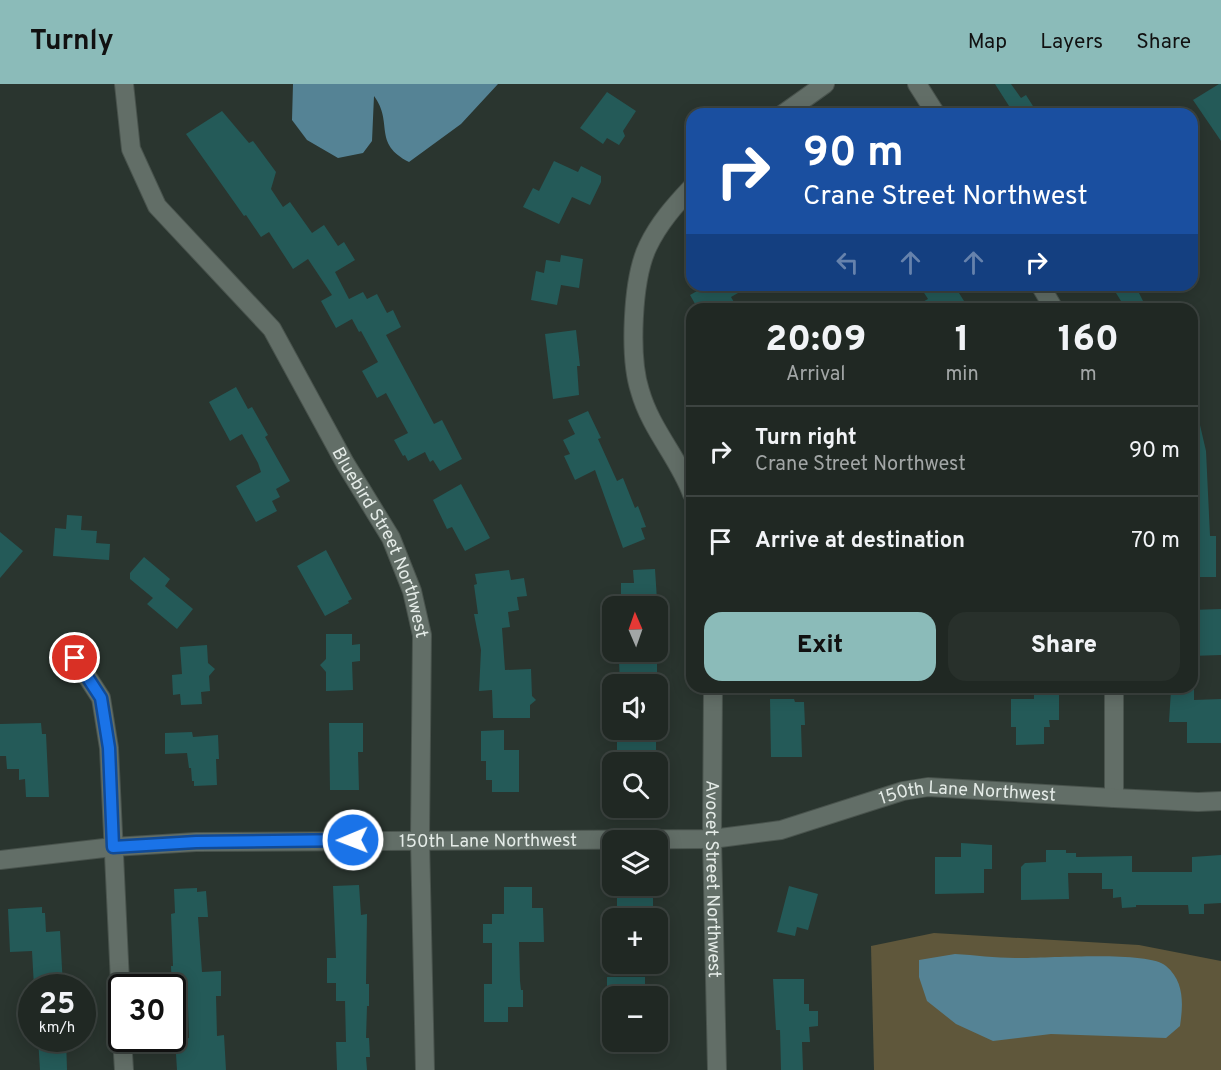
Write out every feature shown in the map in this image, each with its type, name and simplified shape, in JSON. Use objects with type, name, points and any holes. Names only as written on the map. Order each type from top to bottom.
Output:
[{"type":"street","name":"Bluebird Street Northwest","points":[[124,84],[131,149],[157,206],[272,329],[345,463],[392,538],[412,591],[422,634],[420,839],[424,1070]]},
{"type":"street","points":[[791,108],[825,84]]},
{"type":"street","points":[[917,84],[932,108]]},
{"type":"street","points":[[686,194],[668,213],[647,248],[639,278],[634,326],[639,391],[658,435],[686,479]]},
{"type":"street","points":[[75,658],[101,698],[109,748],[119,974]]},
{"type":"street","name":"Avocet Street Northwest","points":[[713,693],[712,839],[717,1070]]},
{"type":"street","points":[[1114,693],[1114,798]]},
{"type":"street","name":"150th Lane Northwest","points":[[0,860],[113,847],[196,842],[712,839],[781,830],[903,791],[928,787],[1114,798],[1221,801]]},
{"type":"street","points":[[123,1052],[124,1070]]},
{"type":"shaded area","points":[[934,933],[1139,945],[1221,961],[1221,1070],[874,1070],[871,946]]},
{"type":"water","points":[[293,84],[498,84],[461,124],[409,162],[398,155],[387,140],[383,115],[374,96],[372,141],[363,153],[338,158],[307,140],[292,120]]},
{"type":"water","points":[[955,954],[1000,958],[1095,956],[1155,961],[1172,972],[1180,986],[1182,1010],[1180,1026],[1166,1038],[1051,1034],[993,1041],[956,1024],[927,1001],[919,977],[919,960]]},
{"type":"building","points":[[995,84],[1011,84],[1021,98],[1026,95],[1034,108],[1006,108],[1009,106]]},
{"type":"building","points":[[1221,84],[1221,141],[1193,100]]},
{"type":"building","points":[[607,92],[636,111],[623,131],[625,136],[619,145],[607,138],[603,144],[580,128]]},
{"type":"building","points":[[222,111],[249,143],[253,141],[276,172],[271,189],[283,207],[290,202],[312,233],[324,225],[338,246],[344,242],[355,260],[335,272],[349,299],[363,292],[367,299],[377,294],[387,313],[393,310],[401,327],[386,335],[434,424],[442,420],[462,459],[440,471],[433,460],[430,462],[425,452],[408,461],[405,455],[403,456],[394,440],[408,433],[386,393],[377,398],[362,371],[378,362],[361,331],[359,332],[352,319],[336,328],[321,301],[332,295],[308,259],[293,269],[269,232],[261,237],[186,134]]},
{"type":"building","points":[[554,161],[578,172],[581,166],[601,176],[601,182],[590,205],[572,197],[559,224],[523,207],[533,188],[539,191]]},
{"type":"building","points":[[561,255],[583,259],[579,288],[561,285],[557,305],[531,300],[536,271],[544,273],[546,260],[560,262]]},
{"type":"building","points":[[697,291],[742,291],[731,297],[734,303],[695,303],[690,295]]},
{"type":"building","points":[[923,291],[958,291],[965,303],[921,303],[928,299]]},
{"type":"building","points":[[1115,291],[1138,291],[1144,303],[1122,303]]},
{"type":"building","points":[[576,330],[580,366],[577,366],[579,395],[553,399],[545,334]]},
{"type":"building","points":[[236,387],[248,409],[252,407],[268,435],[265,437],[290,481],[276,489],[280,497],[272,501],[277,511],[256,522],[236,486],[261,472],[258,463],[242,434],[230,441],[209,402]]},
{"type":"building","points":[[588,411],[617,481],[623,478],[635,508],[638,506],[646,527],[641,528],[645,539],[623,548],[595,470],[575,480],[564,456],[570,454],[563,440],[575,434],[568,420]]},
{"type":"building","points":[[1198,416],[1206,451],[1210,536],[1216,536],[1216,577],[1198,577]]},
{"type":"building","points":[[461,484],[490,538],[465,551],[452,527],[447,529],[433,500]]},
{"type":"building","points":[[67,515],[82,516],[81,530],[97,531],[96,543],[110,544],[109,560],[53,556],[55,528],[66,529]]},
{"type":"building","points":[[0,532],[23,551],[0,578]]},
{"type":"building","points":[[326,550],[352,599],[325,616],[297,566]]},
{"type":"building","points":[[144,557],[170,579],[165,586],[193,609],[177,629],[147,604],[153,598],[130,579],[130,573]]},
{"type":"building","points":[[655,569],[657,596],[621,596],[621,583],[634,583],[633,570]]},
{"type":"building","points":[[509,570],[511,580],[524,578],[527,596],[517,597],[519,610],[508,612],[510,627],[502,628],[505,670],[531,669],[532,696],[536,700],[530,705],[530,718],[493,718],[492,690],[479,691],[481,650],[474,614],[478,614],[474,585],[477,584],[475,574]]},
{"type":"building","points":[[1221,609],[1221,655],[1198,656],[1198,610]]},
{"type":"building","points":[[326,634],[352,634],[352,645],[360,644],[360,661],[352,662],[353,690],[326,691],[326,672],[320,665],[326,659]]},
{"type":"building","points":[[207,645],[208,663],[215,669],[209,676],[210,691],[201,692],[202,704],[181,705],[180,694],[173,695],[172,675],[182,674],[180,647]]},
{"type":"building","points":[[619,662],[657,662],[657,674],[620,674]]},
{"type":"building","points":[[1034,693],[1059,693],[1059,720],[1049,720],[1050,727],[1044,727],[1044,744],[1016,745],[1016,727],[1011,727],[1011,699],[1034,699]]},
{"type":"building","points":[[1171,693],[1194,693],[1194,700],[1221,699],[1221,743],[1187,743],[1187,722],[1169,722]]},
{"type":"building","points":[[770,699],[794,699],[795,702],[804,702],[805,725],[801,725],[802,757],[771,757]]},
{"type":"building","points":[[41,723],[42,734],[46,734],[49,797],[26,797],[25,779],[19,780],[19,769],[7,769],[6,756],[0,756],[0,724]]},
{"type":"building","points":[[329,723],[363,723],[363,752],[358,752],[359,790],[330,790]]},
{"type":"building","points":[[504,730],[504,750],[519,750],[519,792],[492,792],[492,780],[486,780],[486,761],[481,761],[481,731]]},
{"type":"building","points":[[192,732],[193,737],[218,735],[217,785],[194,786],[187,753],[165,754],[165,733]]},
{"type":"building","points":[[656,740],[656,752],[617,752],[617,741]]},
{"type":"building","points":[[961,843],[992,845],[992,869],[984,869],[984,893],[935,894],[935,857],[961,857]]},
{"type":"building","points":[[1046,850],[1066,850],[1066,853],[1076,853],[1076,857],[1132,856],[1132,872],[1192,872],[1192,857],[1221,855],[1221,903],[1204,904],[1204,914],[1189,914],[1188,905],[1136,905],[1136,907],[1122,908],[1121,897],[1113,898],[1113,889],[1102,889],[1102,873],[1068,873],[1069,899],[1021,900],[1021,867],[1025,863],[1046,862]]},
{"type":"building","points":[[359,885],[361,915],[367,914],[366,984],[369,984],[369,1006],[367,1006],[366,1038],[369,1038],[370,1057],[366,1057],[367,1070],[337,1070],[336,1042],[346,1042],[345,1001],[336,1001],[336,983],[327,983],[327,958],[336,958],[333,886]]},
{"type":"building","points":[[789,886],[818,894],[808,930],[797,927],[795,936],[777,932]]},
{"type":"building","points":[[504,887],[532,887],[532,908],[543,908],[544,942],[519,942],[523,1007],[508,1007],[508,1022],[484,1022],[484,984],[492,984],[492,943],[483,943],[483,924],[492,924],[492,914],[504,914]]},
{"type":"building","points":[[197,888],[197,892],[206,891],[208,917],[198,917],[202,972],[221,971],[221,996],[216,996],[217,1036],[224,1035],[226,1070],[177,1070],[176,1052],[186,1052],[186,1038],[189,1038],[186,974],[171,974],[171,914],[175,913],[174,889]]},
{"type":"building","points":[[617,896],[653,896],[653,908],[617,908]]},
{"type":"building","points":[[42,907],[42,913],[45,913],[46,932],[60,931],[62,974],[33,974],[32,951],[10,952],[8,909]]},
{"type":"building","points":[[607,977],[645,977],[645,986],[607,986]]},
{"type":"building","points":[[773,979],[804,979],[804,1004],[809,1004],[809,1011],[818,1011],[818,1026],[809,1027],[810,1042],[802,1042],[803,1070],[781,1070],[780,1030],[776,1030]]},
{"type":"building","points":[[39,1052],[66,1052],[67,1070],[40,1070]]},
{"type":"route","points":[[75,658],[101,698],[109,748],[113,847],[196,842],[353,840]]}]
